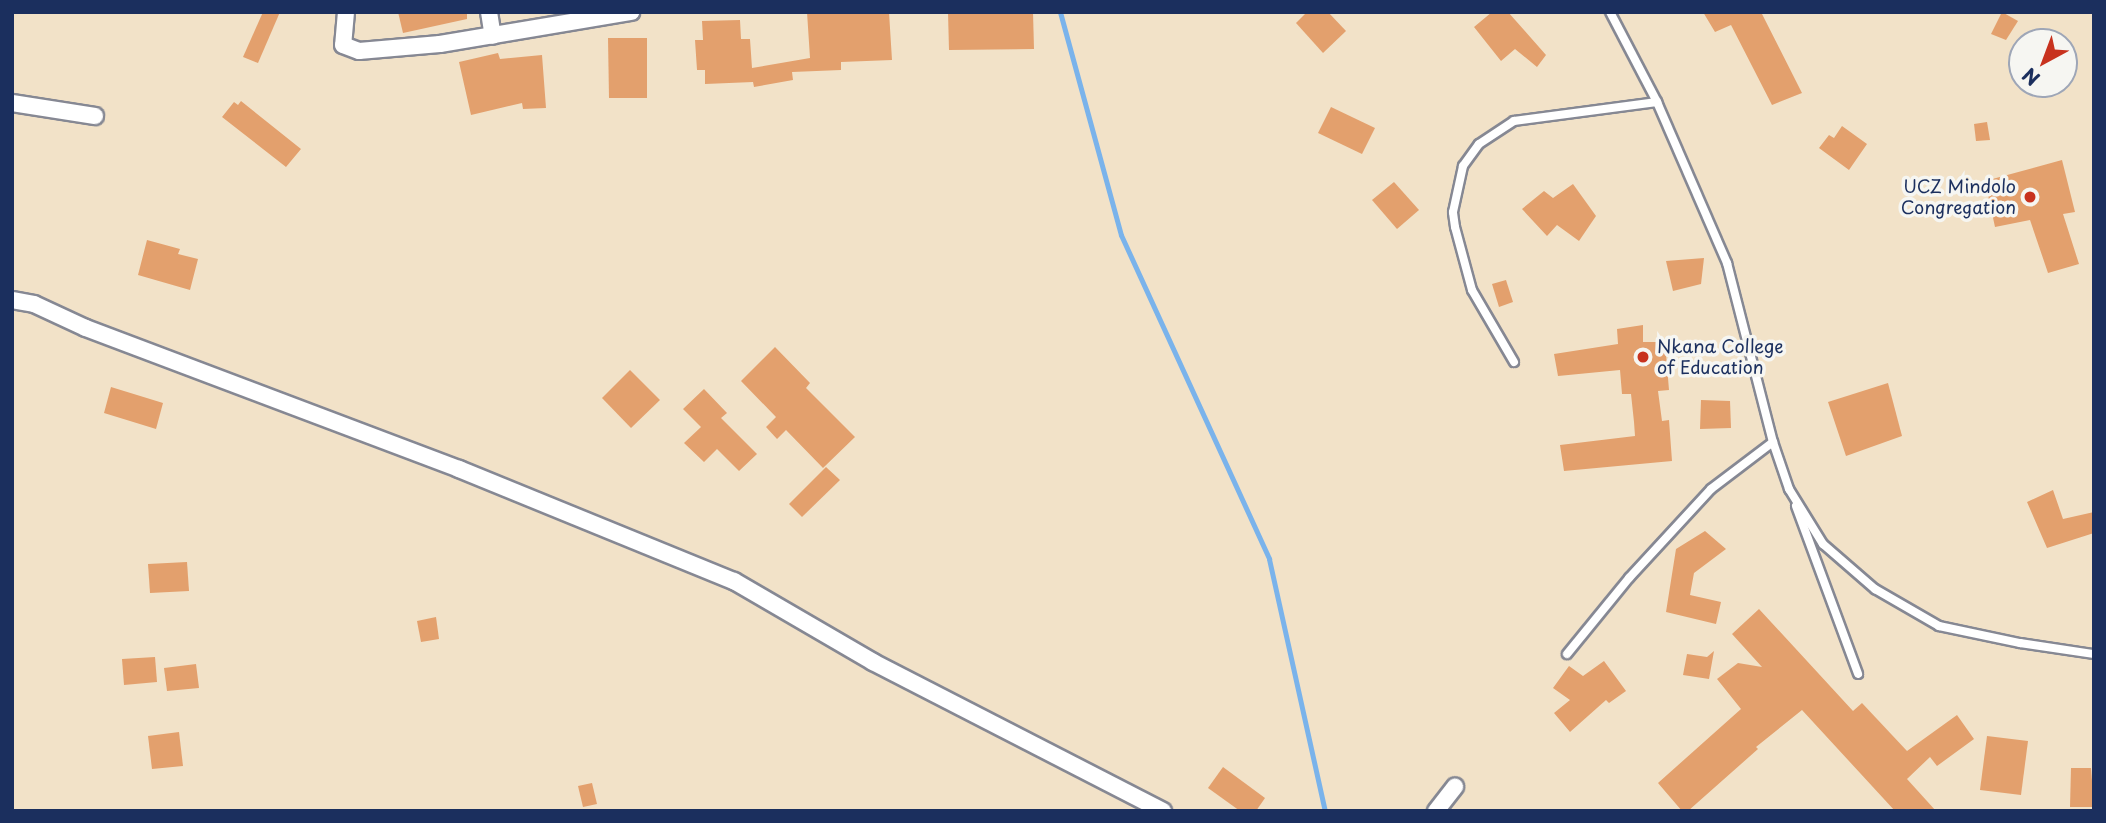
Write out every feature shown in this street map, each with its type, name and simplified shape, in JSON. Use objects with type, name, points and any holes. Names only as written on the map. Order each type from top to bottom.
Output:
[{"type":"street","points":[[346,12],[343,45],[359,51],[493,36],[631,12]]},
{"type":"street","points":[[489,12],[493,36]]},
{"type":"street","points":[[12,103],[95,116]]},
{"type":"street","points":[[12,300],[34,304],[86,328],[508,488],[734,581],[873,662],[1163,811]]},
{"type":"street","points":[[1436,811],[1455,787]]},
{"type":"lane","points":[[1610,12],[1657,102],[1727,262],[1773,442],[1858,674]]},
{"type":"lane","points":[[1514,362],[1472,290],[1455,228],[1453,212],[1463,166],[1479,144],[1514,121],[1657,102]]},
{"type":"lane","points":[[1567,654],[1629,578],[1711,489],[1773,442]]},
{"type":"lane","points":[[1789,489],[1823,544],[1875,589],[1939,626],[2020,643],[2094,654]]},
{"type":"building","points":[[263,12],[280,12],[258,63],[243,57]]},
{"type":"building","points":[[398,12],[467,12],[467,19],[403,33]]},
{"type":"building","points":[[807,12],[889,12],[892,60],[841,62],[841,70],[792,72],[793,80],[754,87],[753,82],[705,84],[705,70],[697,70],[695,40],[703,40],[702,21],[740,20],[741,39],[750,39],[752,68],[810,58]]},
{"type":"building","points":[[948,12],[1033,12],[1034,49],[949,50]]},
{"type":"building","points":[[1307,12],[1328,12],[1346,31],[1323,53],[1296,23]]},
{"type":"building","points":[[1492,12],[1508,12],[1546,55],[1537,67],[1515,49],[1501,61],[1474,27]]},
{"type":"building","points":[[1703,12],[1761,12],[1802,93],[1772,105],[1731,25],[1715,32]]},
{"type":"building","points":[[2002,12],[2018,21],[2014,28],[2008,28],[2006,40],[1991,34]]},
{"type":"building","points":[[608,38],[647,38],[647,98],[609,98]]},
{"type":"building","points":[[498,53],[500,59],[542,55],[546,108],[523,109],[522,103],[471,115],[459,62]]},
{"type":"building","points":[[241,101],[301,149],[286,167],[222,117],[234,102],[238,105]]},
{"type":"building","points":[[1331,107],[1375,128],[1362,154],[1318,133]]},
{"type":"building","points":[[1987,122],[1990,140],[1976,141],[1974,124]]},
{"type":"building","points":[[1842,126],[1867,144],[1849,170],[1819,148],[1829,135],[1834,138]]},
{"type":"building","name":"UCZ Mindolo Congregation","points":[[2062,160],[2075,212],[2063,214],[2079,264],[2048,273],[2030,220],[1995,227],[1985,181]]},
{"type":"building","points":[[1394,182],[1419,210],[1397,229],[1372,200]]},
{"type":"building","points":[[1573,184],[1596,216],[1579,241],[1557,225],[1547,236],[1522,209],[1544,191],[1553,198]]},
{"type":"building","points":[[147,240],[180,249],[178,254],[198,259],[190,290],[138,275]]},
{"type":"building","points":[[1704,258],[1701,284],[1673,291],[1666,261]]},
{"type":"building","points":[[1506,280],[1513,302],[1499,307],[1492,284]]},
{"type":"building","points":[[1643,325],[1643,342],[1665,342],[1669,390],[1658,391],[1662,421],[1669,420],[1672,461],[1564,471],[1560,445],[1635,436],[1634,422],[1631,394],[1622,394],[1620,370],[1558,376],[1554,354],[1618,344],[1617,329]]},
{"type":"building","points":[[775,347],[810,383],[806,388],[855,437],[823,468],[786,430],[777,439],[766,427],[776,417],[741,381]]},
{"type":"building","points":[[630,370],[660,400],[631,428],[602,398]]},
{"type":"building","points":[[1888,383],[1902,436],[1846,456],[1828,402]]},
{"type":"building","points":[[111,387],[163,403],[156,429],[104,413]]},
{"type":"building","points":[[704,389],[727,413],[721,418],[757,454],[739,471],[717,449],[704,462],[684,443],[701,427],[683,409]]},
{"type":"building","points":[[1701,400],[1730,401],[1731,428],[1700,429]]},
{"type":"building","points":[[826,467],[840,480],[802,517],[789,504]]},
{"type":"building","points":[[2053,490],[2063,519],[2094,512],[2094,533],[2047,548],[2027,502]]},
{"type":"building","points":[[1705,531],[1726,549],[1694,573],[1690,595],[1721,602],[1716,624],[1666,612],[1676,549]]},
{"type":"building","points":[[187,562],[189,591],[150,593],[148,564]]},
{"type":"building","points":[[1759,609],[1853,711],[1862,703],[1907,751],[1957,715],[1974,739],[1937,766],[1930,757],[1907,779],[1936,811],[1895,811],[1802,710],[1756,747],[1758,749],[1688,811],[1682,811],[1658,783],[1741,709],[1717,679],[1738,663],[1762,667],[1732,634]]},
{"type":"building","points":[[436,617],[439,639],[421,642],[417,621]]},
{"type":"building","points":[[1714,651],[1709,679],[1683,675],[1687,654],[1707,657]]},
{"type":"building","points":[[155,657],[157,682],[124,685],[122,659]]},
{"type":"building","points":[[1604,661],[1626,691],[1609,703],[1606,700],[1570,732],[1554,713],[1570,700],[1553,688],[1569,666],[1583,676]]},
{"type":"building","points":[[196,664],[199,688],[167,691],[164,668]]},
{"type":"building","points":[[179,732],[183,766],[152,769],[148,736]]},
{"type":"building","points":[[1987,736],[2028,741],[2021,795],[1980,790]]},
{"type":"building","points":[[1223,767],[1265,798],[1256,811],[1240,811],[1208,788]]},
{"type":"building","points":[[2071,768],[2091,768],[2094,807],[2070,807]]},
{"type":"building","points":[[592,783],[597,804],[583,807],[578,786]]},
{"type":"waterway","points":[[1060,12],[1121,235],[1269,559],[1325,811]]},
{"type":"place","name":"UCZ Mindolo Congregation","points":[[2030,197]]},
{"type":"place","name":"Nkana College of Education","points":[[1643,357]]}]
